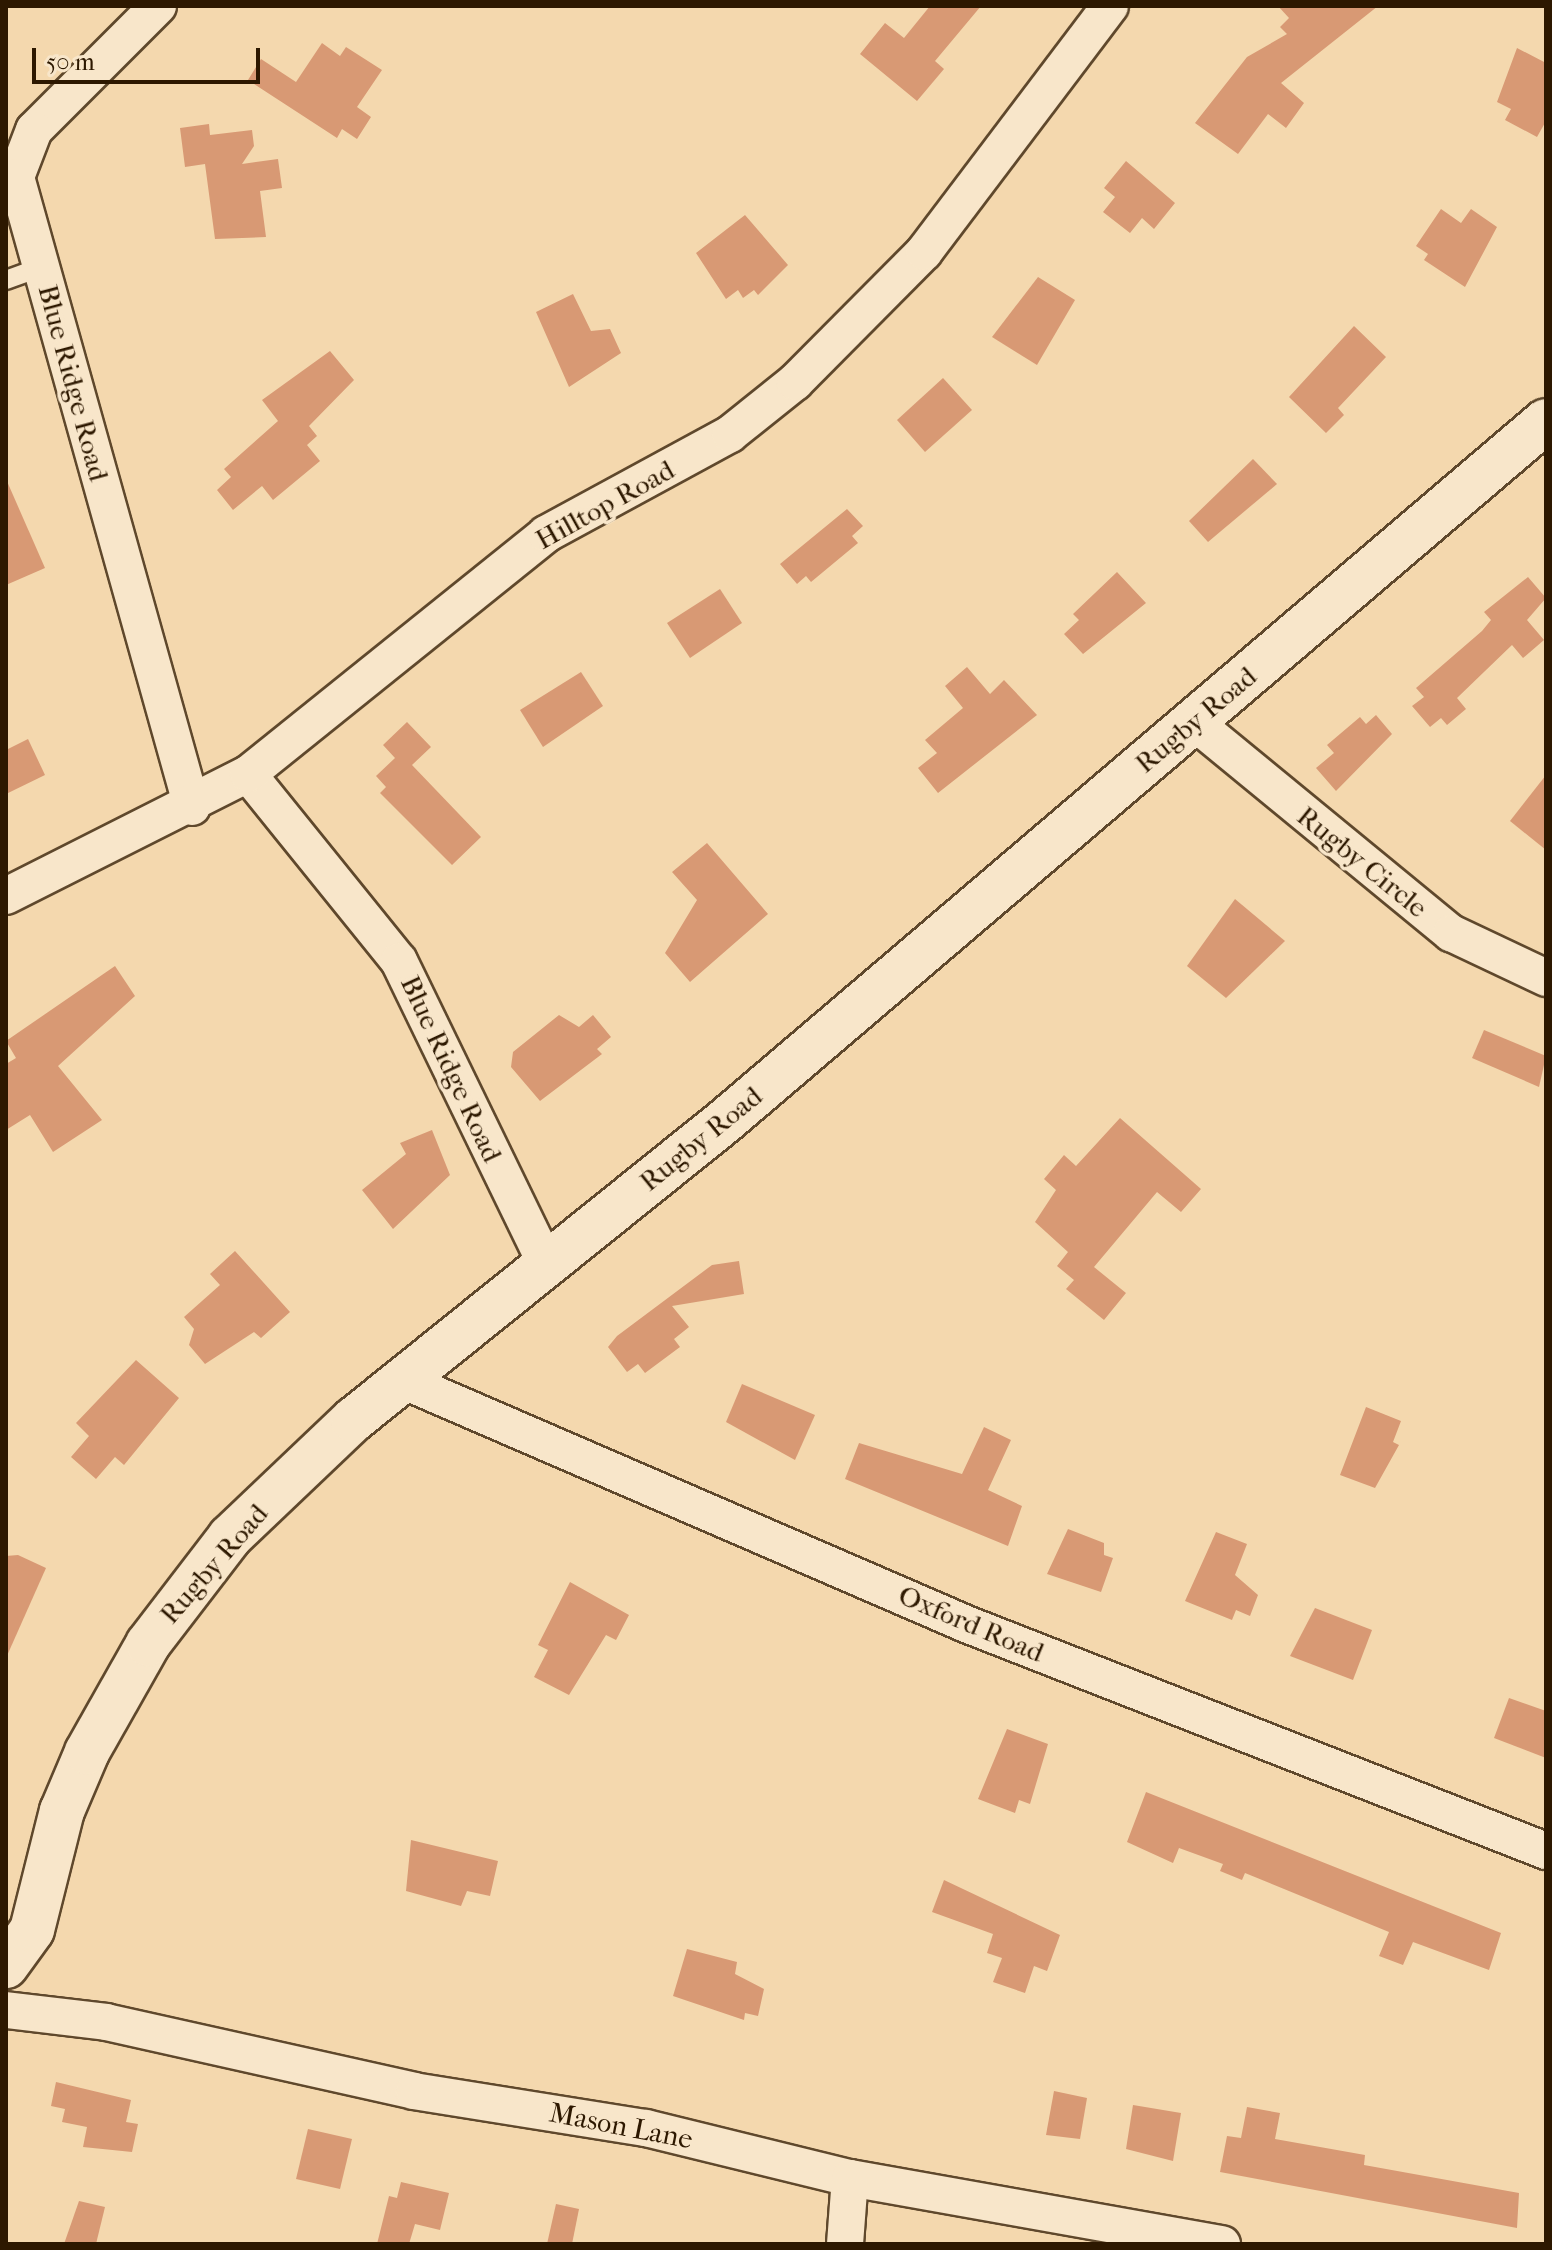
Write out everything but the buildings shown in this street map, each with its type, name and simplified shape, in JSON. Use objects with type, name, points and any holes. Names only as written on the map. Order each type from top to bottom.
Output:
[{"type":"street","name":"Blue Ridge Road","points":[[158,6],[34,130],[22,152],[18,202],[41,267],[192,807]]},
{"type":"street","name":"Hilltop Road","points":[[6,896],[192,807],[248,774],[546,534],[720,440],[795,382],[924,252],[1110,6]]},
{"type":"street","name":"Rugby Road","points":[[6,1966],[32,1930],[62,1811],[87,1752],[148,1644],[230,1537],[402,1380],[546,1264],[1194,722],[1546,421]]},
{"type":"street","name":"Rugby Circle","points":[[1194,722],[1451,933],[1546,978]]},
{"type":"street","name":"Blue Ridge Road","points":[[248,774],[399,961],[546,1264]]},
{"type":"street","name":"Oxford Road","points":[[402,1380],[966,1624],[1546,1851]]},
{"type":"street","name":"Mason Lane","points":[[13,2010],[281,2058],[414,2091],[646,2128],[850,2178],[1222,2244]]},
{"type":"street","points":[[845,2244],[850,2178]]},
{"type":"lane","points":[[6,280],[41,267]]}]
